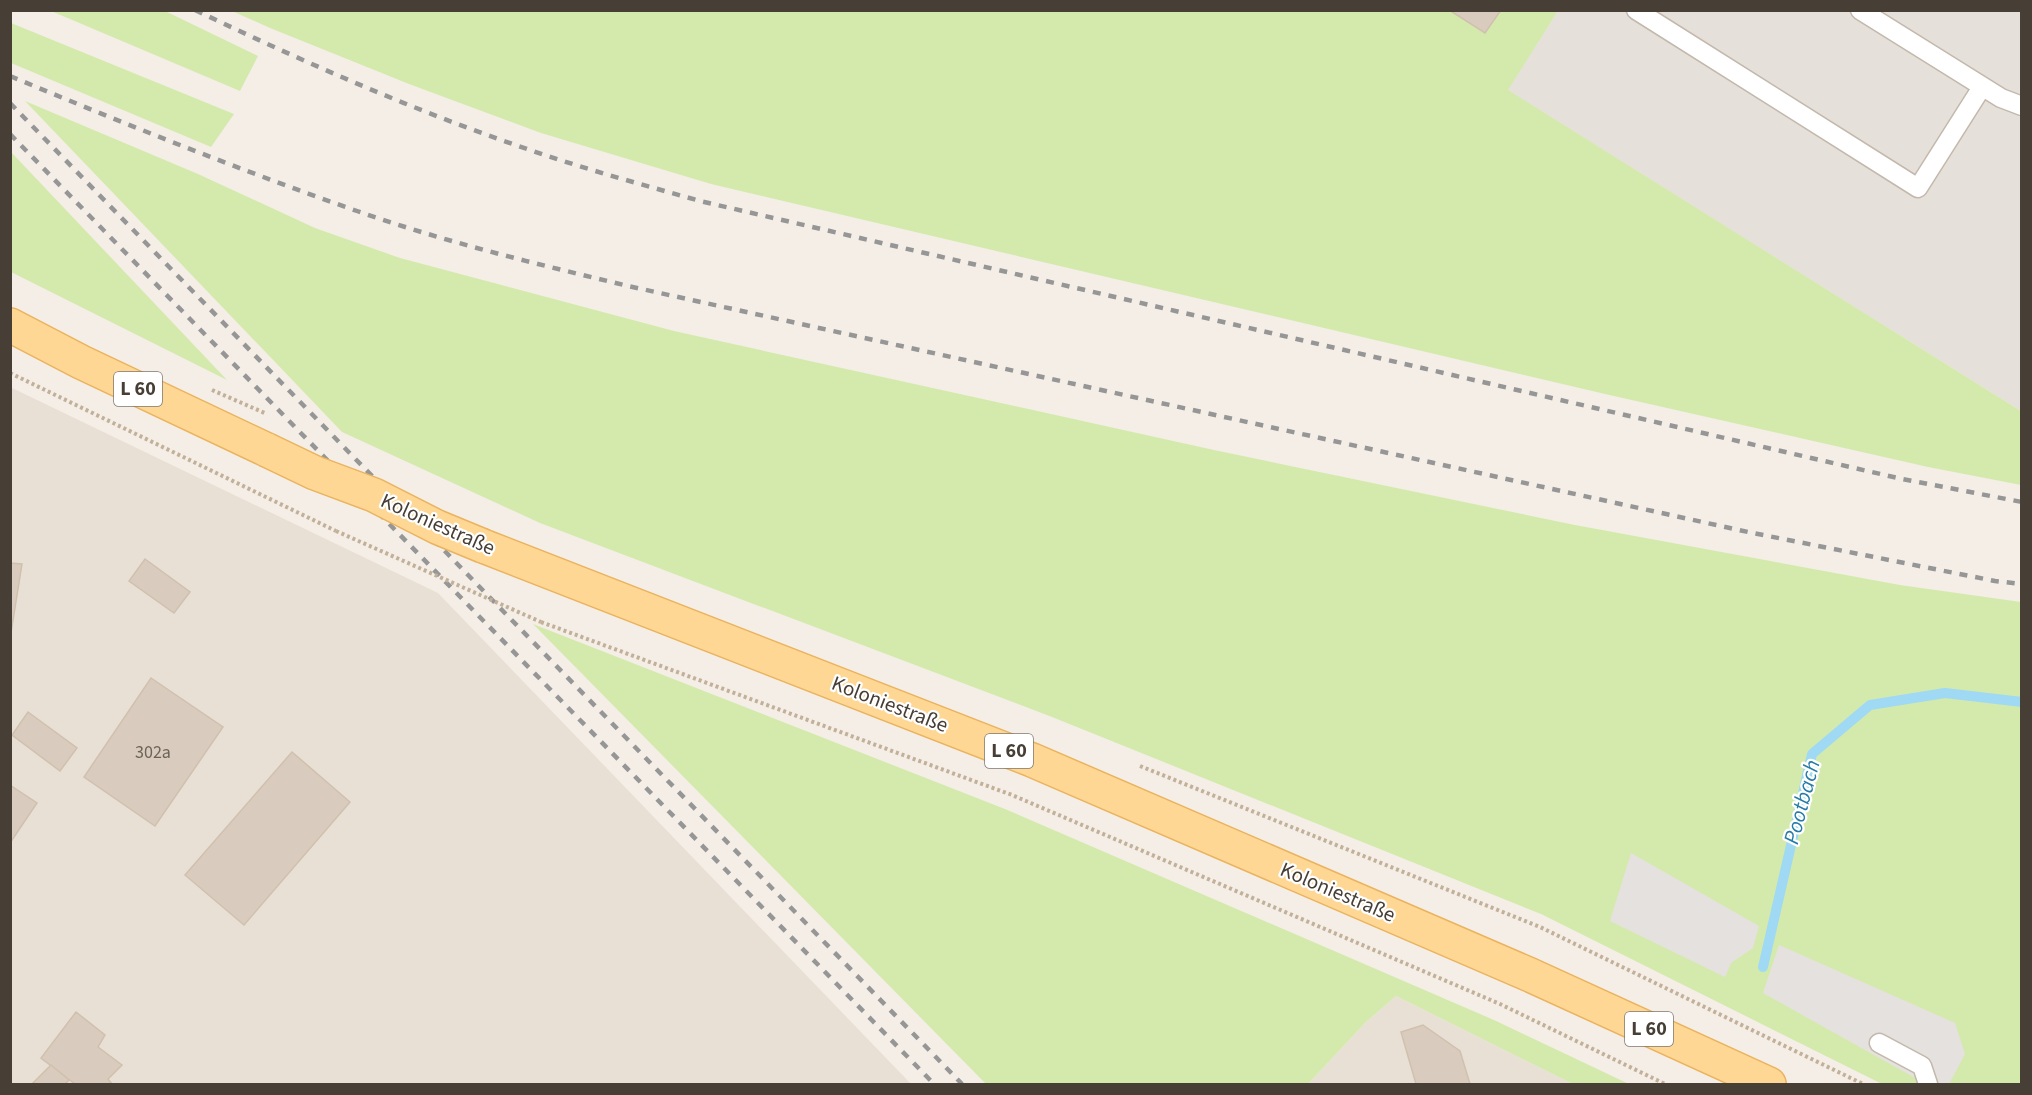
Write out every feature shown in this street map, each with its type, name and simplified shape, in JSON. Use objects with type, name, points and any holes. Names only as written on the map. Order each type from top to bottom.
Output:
[{"type":"main road","name":"Koloniestraße","points":[[10,326],[315,473],[374,495],[437,527],[1032,760],[1528,974],[1769,1084]]},
{"type":"lane","points":[[1636,10],[1918,188],[1983,87]]},
{"type":"lane","points":[[1860,10],[2001,98],[2022,106]]},
{"type":"lane","points":[[1879,1043],[1922,1066],[1928,1084]]},
{"type":"path","points":[[10,373],[336,531],[541,622],[1012,795],[1500,1005],[1665,1084]]},
{"type":"path","points":[[1540,927],[1863,1084]]},
{"type":"shaded area","points":[[1558,11],[2021,11],[2021,411],[1507,90]]},
{"type":"shaded area","points":[[10,387],[438,593],[911,1084],[11,1084]]},
{"type":"shaded area","points":[[1631,853],[1759,926],[1753,948],[1731,963],[1725,977],[1610,921]]},
{"type":"shaded area","points":[[1779,945],[1955,1023],[1965,1054],[1949,1084],[1926,1084],[1763,993]]},
{"type":"shaded area","points":[[1396,996],[1573,1084],[1308,1084],[1366,1022]]},
{"type":"green space","points":[[51,11],[165,11],[258,56],[240,91]]},
{"type":"green space","points":[[232,11],[1558,11],[1508,90],[2021,411],[2021,485],[1928,467],[1605,394],[711,184],[541,133],[409,84]]},
{"type":"green space","points":[[11,23],[234,114],[211,147],[11,63]]},
{"type":"green space","points":[[25,101],[198,174],[315,228],[400,258],[674,331],[1214,450],[1575,525],[1900,585],[2021,602],[2021,1084],[1882,1084],[1541,914],[1052,717],[540,523],[342,432]]},
{"type":"green space","points":[[11,152],[227,380],[11,272]]},
{"type":"green space","points":[[533,624],[1005,809],[1494,1020],[1629,1084],[1573,1084],[1396,996],[1366,1022],[1308,1084],[986,1084]]},
{"type":"building","points":[[1449,10],[1501,10],[1485,33]]},
{"type":"building","points":[[145,559],[190,592],[174,613],[129,581]]},
{"type":"building","points":[[10,563],[22,564],[10,639]]},
{"type":"building","points":[[151,678],[223,727],[155,826],[84,777]]},
{"type":"building","points":[[28,712],[77,748],[60,771],[12,735]]},
{"type":"building","points":[[292,752],[350,802],[244,925],[185,875]]},
{"type":"building","points":[[10,785],[37,803],[10,843]]},
{"type":"building","points":[[76,1012],[105,1035],[98,1047],[122,1065],[108,1079],[112,1084],[75,1084],[41,1058]]},
{"type":"building","points":[[1423,1025],[1460,1051],[1470,1084],[1416,1084],[1401,1032]]},
{"type":"building","points":[[51,1065],[69,1080],[65,1084],[32,1084]]},
{"type":"waterway","name":"Pootbach","points":[[1763,967],[1812,754],[1870,705],[1945,693],[2022,702]]},
{"type":"railway","points":[[195,10],[320,68],[447,120],[554,158],[700,201],[1902,479],[2022,502]]},
{"type":"railway","points":[[10,76],[96,112],[313,195],[424,233],[525,261],[628,286],[1748,532],[1995,581],[2022,584]]},
{"type":"railway","points":[[10,103],[962,1084]]},
{"type":"railway","points":[[10,134],[934,1084]]}]
